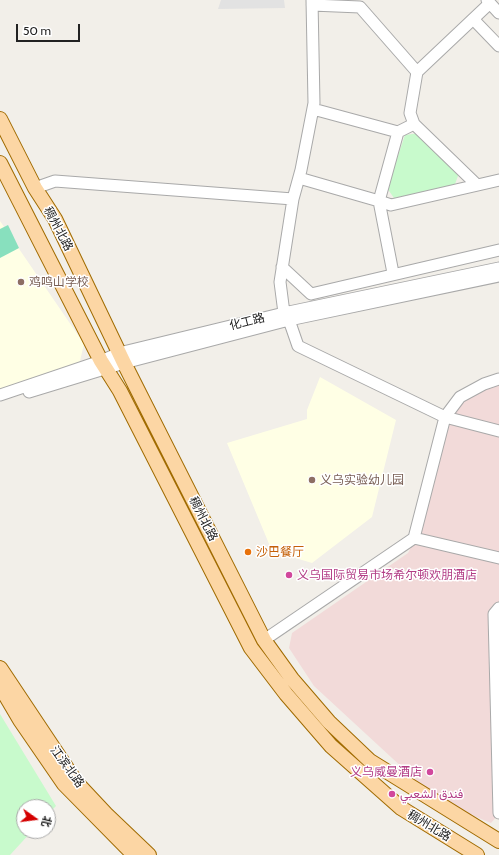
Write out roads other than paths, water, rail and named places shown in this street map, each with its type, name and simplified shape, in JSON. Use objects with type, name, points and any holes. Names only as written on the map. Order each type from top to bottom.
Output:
[{"type":"main road","name":"稠州北路","points":[[0,119],[35,188],[55,219],[122,358],[264,640],[292,679],[320,711],[370,761],[499,841]]},
{"type":"main road","name":"稠州北路","points":[[0,163],[104,365],[120,391],[251,648],[286,694],[330,746],[401,808],[477,855]]},
{"type":"main road","name":"江滨北路","points":[[0,668],[76,782],[106,814],[149,855]]},
{"type":"main road","name":"江滨北路","points":[[0,686],[20,720],[64,784],[134,855]]},
{"type":"street","points":[[477,185],[414,124],[410,113],[416,72],[473,19],[488,2],[499,13]]},
{"type":"street","points":[[416,72],[364,3],[312,3],[313,109],[299,178],[293,199],[280,282],[287,317],[298,346],[445,417],[499,431]]},
{"type":"street","points":[[473,19],[499,46]]},
{"type":"street","points":[[313,109],[398,132],[414,124]]},
{"type":"street","points":[[393,274],[379,201],[398,132]]},
{"type":"street","points":[[299,178],[391,205],[499,180]]},
{"type":"street","points":[[35,188],[55,181],[293,199]]},
{"type":"street","points":[[282,267],[311,294],[499,250]]},
{"type":"street","name":"化工路","points":[[0,401],[122,358],[287,317],[499,268]]},
{"type":"street","name":"化工路","points":[[287,317],[499,276]]},
{"type":"street","name":"化工路","points":[[0,394],[104,365]]},
{"type":"street","points":[[264,640],[414,538],[445,417],[460,397],[484,384],[499,379]]},
{"type":"street","points":[[414,538],[499,558]]},
{"type":"street","points":[[499,608],[494,614],[499,813]]},
{"type":"place","name":"鸡鸣山学校","points":[[21,282]]},
{"type":"place","name":"义乌实验幼儿园","points":[[312,480]]},
{"type":"place","name":"沙巴餐厅","points":[[248,552]]},
{"type":"place","name":"义乌国际贸易市场希尔顿欢朋酒店","points":[[289,575]]},
{"type":"place","name":"义乌威曼酒店","points":[[430,772]]},
{"type":"place","name":"فندق الشعبي","points":[[392,794]]}]
